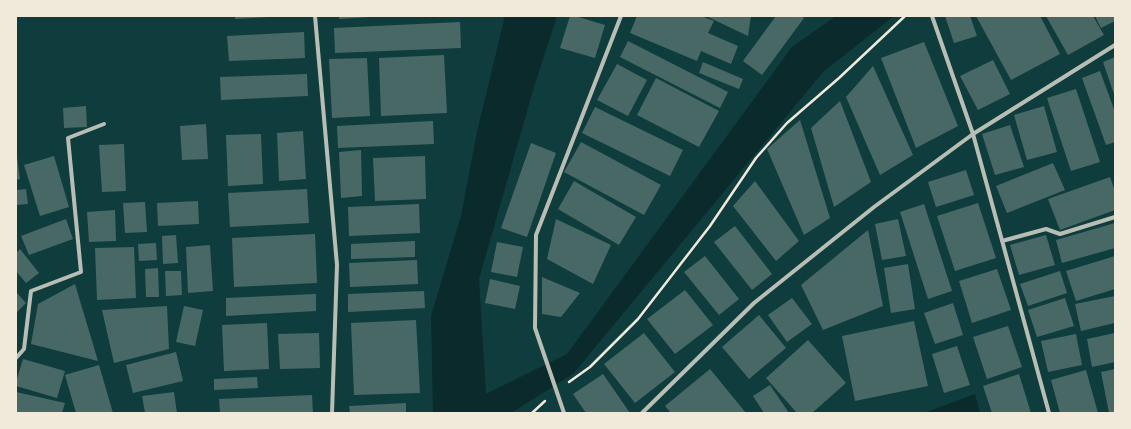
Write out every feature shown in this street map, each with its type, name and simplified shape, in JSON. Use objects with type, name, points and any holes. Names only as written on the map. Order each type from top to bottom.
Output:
[{"type":"street","points":[[315,16],[337,265],[332,413]]},
{"type":"street","points":[[564,413],[534,328],[536,235],[621,16]]},
{"type":"street","points":[[932,16],[973,134],[1049,413]]},
{"type":"street","points":[[642,413],[754,303],[874,207],[973,134],[1115,45]]},
{"type":"street","points":[[16,358],[24,349],[32,291],[81,272],[68,138],[104,124]]},
{"type":"street","points":[[1002,241],[1046,229],[1060,234],[1115,217]]},
{"type":"path","points":[[556,391],[590,367],[638,319],[710,226],[756,158],[787,123],[839,78],[905,16]]},
{"type":"water","points":[[505,16],[557,16],[534,87],[479,279],[486,394],[567,354],[792,47],[836,16],[894,16],[823,72],[573,374],[511,413],[433,413],[431,316],[461,216],[477,132]]},
{"type":"water","points":[[975,394],[980,413],[924,413]]},
{"type":"building","points":[[235,16],[268,16],[269,17],[235,19]]},
{"type":"building","points":[[339,16],[370,16],[370,17],[339,19]]},
{"type":"building","points":[[570,16],[575,16],[605,25],[595,58],[560,48]]},
{"type":"building","points":[[637,16],[701,16],[714,21],[708,33],[738,46],[731,64],[701,51],[697,61],[630,33]]},
{"type":"building","points":[[751,16],[748,36],[708,17]]},
{"type":"building","points":[[776,16],[801,16],[804,18],[762,75],[743,61]]},
{"type":"building","points":[[945,16],[970,16],[977,36],[954,43]]},
{"type":"building","points":[[976,16],[1040,16],[1060,54],[1011,80]]},
{"type":"building","points":[[1046,16],[1093,16],[1104,35],[1068,55]]},
{"type":"building","points":[[1095,16],[1115,16],[1115,21],[1101,28]]},
{"type":"building","points":[[460,22],[461,48],[335,53],[334,28]]},
{"type":"building","points":[[304,32],[305,58],[229,61],[227,36]]},
{"type":"building","points":[[628,41],[728,92],[720,108],[620,57]]},
{"type":"building","points":[[924,42],[958,126],[916,148],[881,58]]},
{"type":"building","points":[[444,55],[447,113],[381,116],[379,58]]},
{"type":"building","points":[[1115,57],[1115,97],[1103,62]]},
{"type":"building","points":[[367,58],[370,116],[332,118],[329,59]]},
{"type":"building","points":[[993,60],[1010,94],[978,110],[960,76]]},
{"type":"building","points":[[703,62],[743,79],[739,89],[699,73]]},
{"type":"building","points":[[617,64],[647,80],[628,116],[597,100]]},
{"type":"building","points":[[873,66],[913,155],[880,175],[846,97]]},
{"type":"building","points":[[1100,71],[1115,112],[1115,142],[1106,145],[1082,78]]},
{"type":"building","points":[[307,74],[308,96],[221,100],[220,77]]},
{"type":"building","points":[[656,78],[719,111],[699,147],[637,115]]},
{"type":"building","points":[[1076,89],[1100,162],[1071,171],[1047,98]]},
{"type":"building","points":[[840,101],[871,182],[834,207],[811,128]]},
{"type":"building","points":[[86,106],[87,127],[64,128],[63,108]]},
{"type":"building","points":[[1044,106],[1057,152],[1027,160],[1014,115]]},
{"type":"building","points":[[595,107],[683,150],[670,176],[582,133]]},
{"type":"building","points":[[800,120],[830,218],[804,235],[767,149]]},
{"type":"building","points":[[433,121],[434,144],[338,148],[337,126]]},
{"type":"building","points":[[206,124],[208,159],[182,160],[180,126]]},
{"type":"building","points":[[1010,125],[1024,167],[995,175],[982,134]]},
{"type":"building","points":[[303,131],[306,179],[279,181],[277,133]]},
{"type":"building","points":[[261,134],[263,184],[228,186],[226,135]]},
{"type":"building","points":[[581,142],[661,185],[644,215],[564,172]]},
{"type":"building","points":[[531,143],[556,153],[527,237],[501,228]]},
{"type":"building","points":[[124,144],[126,191],[102,192],[99,145]]},
{"type":"building","points":[[361,150],[362,196],[341,198],[339,152]]},
{"type":"building","points":[[54,156],[69,207],[40,216],[24,165]]},
{"type":"building","points":[[425,156],[426,199],[375,201],[373,158]]},
{"type":"building","points":[[16,157],[20,179],[16,180]]},
{"type":"building","points":[[1053,163],[1065,190],[1007,213],[996,186]]},
{"type":"building","points":[[966,170],[974,195],[936,207],[928,182]]},
{"type":"building","points":[[1110,177],[1115,191],[1115,210],[1060,230],[1048,199]]},
{"type":"building","points":[[574,181],[636,217],[619,245],[558,209]]},
{"type":"building","points":[[755,181],[799,241],[776,261],[733,206]]},
{"type":"building","points":[[26,189],[28,204],[16,205],[16,190]]},
{"type":"building","points":[[307,189],[309,223],[230,227],[228,193]]},
{"type":"building","points":[[198,201],[199,224],[158,226],[157,203]]},
{"type":"building","points":[[145,202],[147,232],[125,233],[123,203]]},
{"type":"building","points":[[978,203],[996,258],[955,271],[937,216]]},
{"type":"building","points":[[419,204],[420,233],[349,236],[348,207]]},
{"type":"building","points":[[924,204],[952,291],[928,299],[900,212]]},
{"type":"building","points":[[115,210],[116,241],[89,242],[87,212]]},
{"type":"building","points":[[66,219],[73,239],[29,255],[21,236]]},
{"type":"building","points":[[556,219],[611,245],[593,284],[547,259]]},
{"type":"building","points":[[898,219],[906,256],[882,260],[875,224]]},
{"type":"building","points":[[1115,223],[1115,248],[1062,263],[1056,240]]},
{"type":"building","points":[[735,226],[772,274],[752,290],[714,242]]},
{"type":"building","points":[[868,230],[883,306],[823,330],[801,285]]},
{"type":"building","points":[[315,234],[317,283],[234,287],[232,238]]},
{"type":"building","points":[[176,235],[178,263],[163,264],[162,236]]},
{"type":"building","points":[[1046,235],[1055,265],[1019,275],[1010,245]]},
{"type":"building","points":[[415,241],[415,257],[351,259],[351,244]]},
{"type":"building","points":[[497,242],[523,247],[517,277],[491,272]]},
{"type":"building","points":[[156,243],[157,260],[139,261],[138,244]]},
{"type":"building","points":[[210,245],[213,291],[188,293],[186,247]]},
{"type":"building","points":[[134,247],[136,298],[97,300],[95,248]]},
{"type":"building","points":[[20,249],[39,273],[26,283],[16,271],[16,253]]},
{"type":"building","points":[[705,256],[739,299],[719,315],[684,272]]},
{"type":"building","points":[[1115,256],[1115,289],[1076,301],[1066,271]]},
{"type":"building","points":[[417,260],[418,284],[350,287],[349,263]]},
{"type":"building","points":[[908,264],[915,309],[891,313],[884,268]]},
{"type":"building","points":[[158,268],[159,297],[146,297],[145,269]]},
{"type":"building","points":[[997,269],[1011,310],[972,323],[959,281]]},
{"type":"building","points":[[165,271],[181,271],[182,295],[166,296]]},
{"type":"building","points":[[1060,271],[1067,293],[1028,306],[1020,284]]},
{"type":"building","points":[[542,277],[580,293],[561,317],[542,314]]},
{"type":"building","points":[[490,279],[520,286],[515,309],[485,303]]},
{"type":"building","points":[[75,284],[98,361],[31,344],[38,304]]},
{"type":"building","points":[[685,290],[713,325],[675,354],[647,319]]},
{"type":"building","points":[[424,291],[425,308],[348,312],[348,294]]},
{"type":"building","points":[[16,292],[26,303],[16,313]]},
{"type":"building","points":[[316,294],[316,311],[226,316],[226,298]]},
{"type":"building","points":[[1115,296],[1115,323],[1081,331],[1075,304]]},
{"type":"building","points":[[792,298],[812,324],[787,342],[768,315]]},
{"type":"building","points":[[1065,298],[1074,326],[1037,337],[1028,310]]},
{"type":"building","points":[[953,303],[963,335],[935,344],[924,313]]},
{"type":"building","points":[[167,306],[169,349],[114,363],[102,310]]},
{"type":"building","points":[[184,306],[203,310],[195,346],[176,342]]},
{"type":"building","points":[[759,315],[786,348],[749,379],[722,347]]},
{"type":"building","points":[[416,320],[420,393],[354,395],[351,323]]},
{"type":"building","points":[[914,321],[928,386],[855,401],[842,336]]},
{"type":"building","points":[[267,323],[269,369],[224,371],[222,325]]},
{"type":"building","points":[[1008,326],[1022,367],[987,379],[973,337]]},
{"type":"building","points":[[319,333],[320,368],[280,369],[278,334]]},
{"type":"building","points":[[644,333],[675,372],[635,403],[604,364]]},
{"type":"building","points":[[1115,333],[1115,362],[1092,367],[1087,339]]},
{"type":"building","points":[[1076,334],[1082,365],[1048,372],[1041,341]]},
{"type":"building","points":[[808,340],[846,383],[812,413],[797,413],[766,378]]},
{"type":"building","points":[[957,346],[970,385],[944,393],[932,354]]},
{"type":"building","points":[[176,352],[183,381],[133,393],[126,365]]},
{"type":"building","points":[[23,359],[65,371],[57,398],[16,386]]},
{"type":"building","points":[[99,365],[113,413],[76,413],[65,375]]},
{"type":"building","points":[[710,369],[746,413],[671,413],[665,406]]},
{"type":"building","points":[[1115,369],[1115,413],[1109,413],[1101,372]]},
{"type":"building","points":[[1086,370],[1098,413],[1060,413],[1051,380]]},
{"type":"building","points":[[603,374],[630,413],[586,413],[573,394]]},
{"type":"building","points":[[1019,374],[1031,413],[992,413],[983,386]]},
{"type":"building","points":[[257,377],[258,388],[214,390],[214,379]]},
{"type":"building","points":[[770,385],[789,413],[764,413],[753,396]]},
{"type":"building","points":[[16,392],[65,403],[62,413],[16,413]]},
{"type":"building","points":[[174,392],[177,413],[145,413],[142,396]]},
{"type":"building","points":[[312,395],[313,413],[220,413],[219,399]]},
{"type":"building","points":[[406,403],[406,413],[350,413],[349,406]]}]
